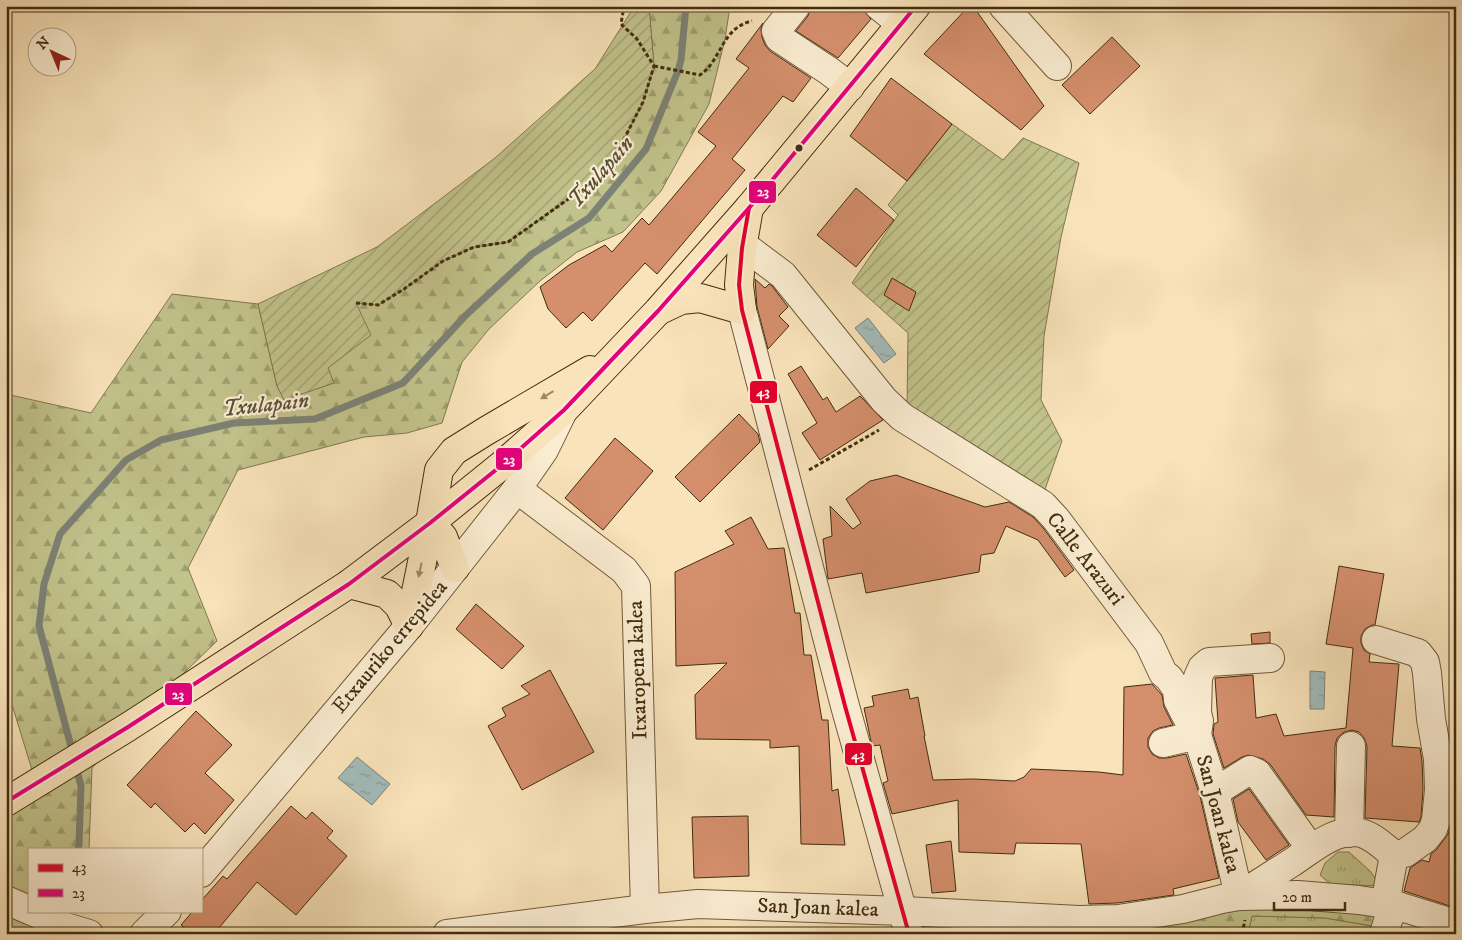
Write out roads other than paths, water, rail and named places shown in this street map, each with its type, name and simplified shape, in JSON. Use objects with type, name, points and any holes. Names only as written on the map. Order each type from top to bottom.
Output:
[{"type":"main road","points":[[6,802],[128,727],[349,584],[430,523],[502,465],[564,410],[658,311],[749,208],[908,15]]},
{"type":"main road","points":[[740,298],[742,246],[749,208]]},
{"type":"main road","points":[[701,262],[719,268],[734,278],[740,298]]},
{"type":"main road","points":[[658,311],[681,300],[740,298]]},
{"type":"main road","points":[[409,626],[439,470],[454,451],[619,352]]},
{"type":"main road","points":[[430,523],[443,537],[455,568]]},
{"type":"main road","points":[[349,584],[386,594],[399,606],[409,626]]},
{"type":"street","points":[[796,6],[776,30],[779,38],[850,87]]},
{"type":"street","points":[[879,6],[908,15]]},
{"type":"street","points":[[1003,6],[1057,66]]},
{"type":"street","name":"Calle Arazuri","points":[[742,246],[783,275],[884,400],[902,417],[1043,505],[1056,519],[1149,643],[1163,673],[1177,690],[1178,700],[1197,735]]},
{"type":"street","points":[[740,298],[786,483],[845,706],[906,922]]},
{"type":"street","name":"Etxauriko errepidea","points":[[202,872],[409,626],[517,490],[544,450],[564,410]]},
{"type":"street","name":"Itxaropena kalea","points":[[517,490],[624,570],[636,586],[645,909]]},
{"type":"street","points":[[1351,746],[1349,833],[1361,833],[1375,840],[1394,855],[1405,853],[1425,838],[1433,829],[1436,820],[1447,779],[1438,759],[1444,727],[1425,662],[1418,653],[1376,640]]},
{"type":"street","points":[[1197,735],[1199,721],[1197,713],[1198,678],[1202,668],[1209,662],[1270,658]]},
{"type":"street","name":"San Joan kalea","points":[[1163,743],[1197,735],[1215,792],[1239,896]]},
{"type":"street","points":[[1215,792],[1250,770],[1257,773],[1311,849]]},
{"type":"street","name":"San Joan kalea","points":[[1239,896],[1322,842],[1349,833]]},
{"type":"street","points":[[1384,934],[1391,905],[1394,855]]},
{"type":"street","name":"San Joan kalea","points":[[447,934],[547,927],[645,909],[698,904],[906,922],[1118,920],[1183,909],[1239,896],[1298,895],[1360,900],[1391,905],[1456,924]]},
{"type":"street","points":[[6,900],[28,910]]},
{"type":"street","points":[[33,912],[78,930]]},
{"type":"street","points":[[144,934],[166,912]]},
{"type":"water","points":[[868,318],[896,354],[884,363],[855,328]]},
{"type":"water","points":[[1310,671],[1325,672],[1324,709],[1310,709]]},
{"type":"water","points":[[357,757],[390,784],[372,805],[338,778]]},
{"type":"waterway","name":"Txulapain","points":[[73,754],[39,626],[44,584],[60,534],[126,460],[161,440],[234,423],[315,419],[403,383],[465,316],[532,254],[589,218],[646,149],[678,71],[681,60],[686,6]]},
{"type":"waterway","name":"Txulapain","points":[[76,767],[81,786],[78,848]]},
{"type":"waterway","name":"Txulapain","points":[[30,934],[40,920]]}]
